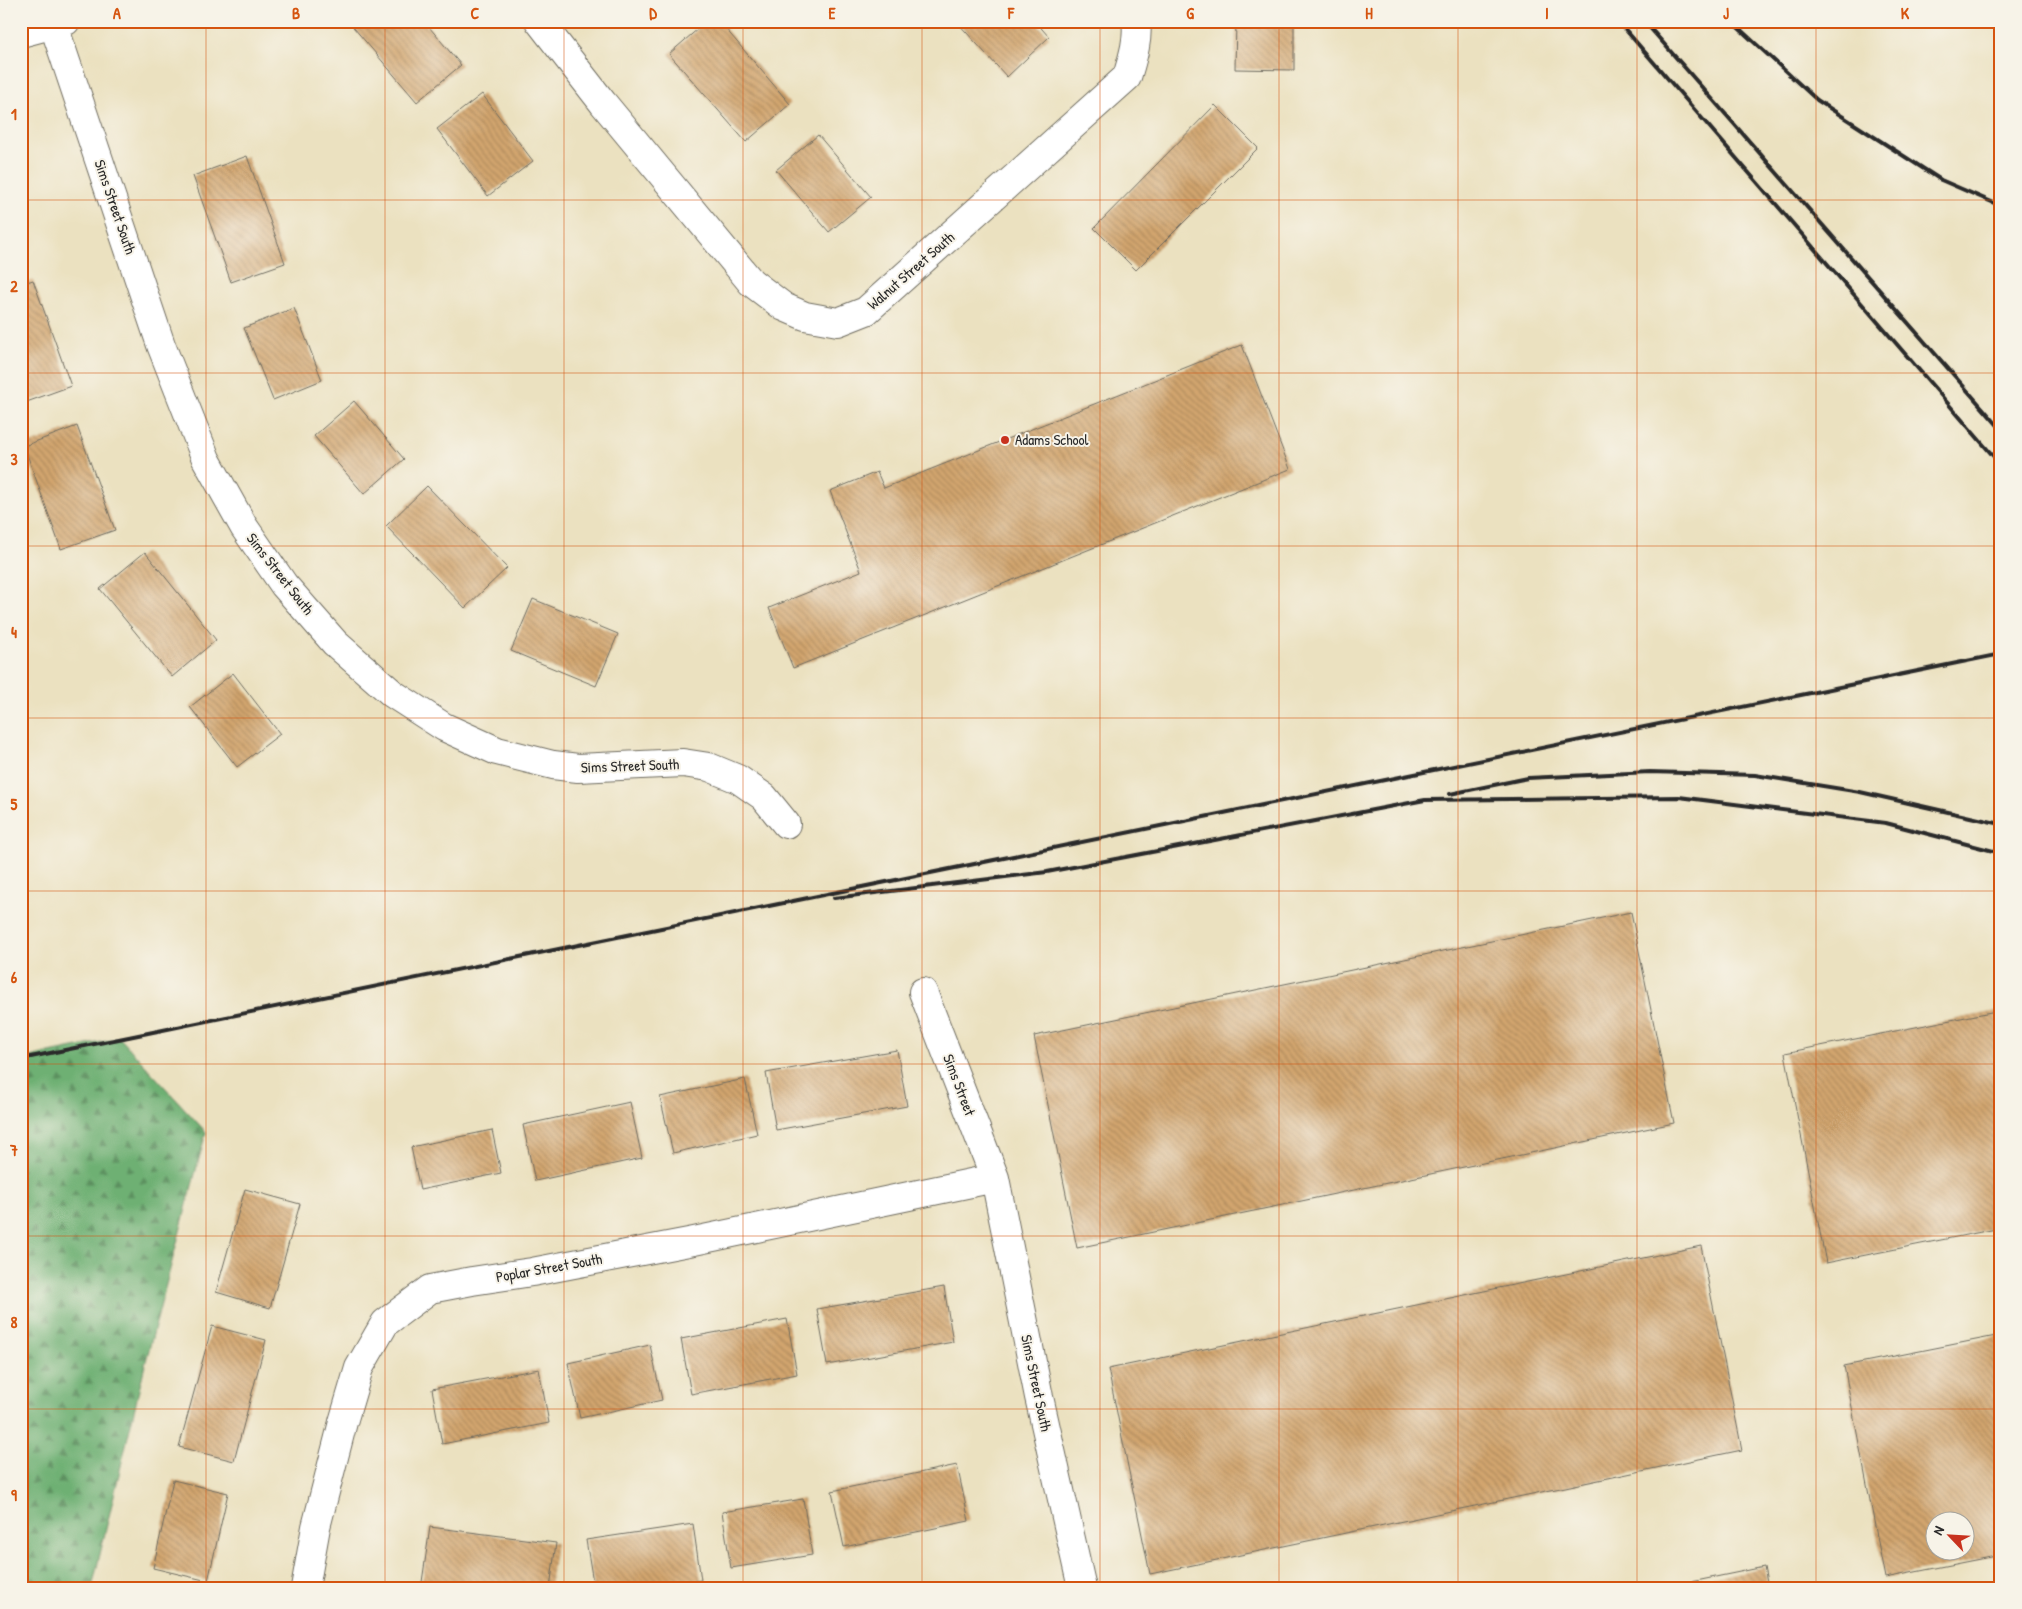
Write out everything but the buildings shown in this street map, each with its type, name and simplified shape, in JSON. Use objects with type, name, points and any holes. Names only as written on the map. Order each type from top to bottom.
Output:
[{"type":"street","name":"Walnut Street South","points":[[539,21],[603,103],[751,282],[784,307],[805,316],[838,322],[866,312],[1105,99],[1127,77],[1134,54],[1136,21]]},
{"type":"street","points":[[21,34],[60,24]]},
{"type":"street","name":"Sims Street South","points":[[60,24],[161,345],[206,459],[244,527],[279,578],[335,643],[393,694],[444,727],[497,750],[553,765],[578,768],[683,763],[708,767],[738,779],[764,797],[786,824]]},
{"type":"street","name":"Sims Street","points":[[922,992],[995,1178]]},
{"type":"street","name":"Sims Street South","points":[[995,1178],[1038,1397],[1082,1588]]},
{"type":"street","name":"Poplar Street South","points":[[305,1588],[316,1527],[359,1368],[385,1324],[430,1289],[684,1243],[995,1178]]},
{"type":"green space","points":[[120,1038],[206,1132],[145,1365],[92,1588],[21,1588],[21,1059]]},
{"type":"railway","points":[[1618,21],[2001,465]]},
{"type":"railway","points":[[1644,21],[2001,429]]},
{"type":"railway","points":[[1731,21],[1817,100],[1941,180],[2001,206]]},
{"type":"railway","points":[[21,1059],[2001,654]]},
{"type":"railway","points":[[1450,794],[1528,778],[1650,772],[1755,775],[1860,792],[2001,824]]},
{"type":"railway","points":[[834,898],[1047,872],[1425,800],[1679,797],[1886,823],[2001,853]]},
{"type":"place","name":"Adams School","points":[[1005,440]]}]
